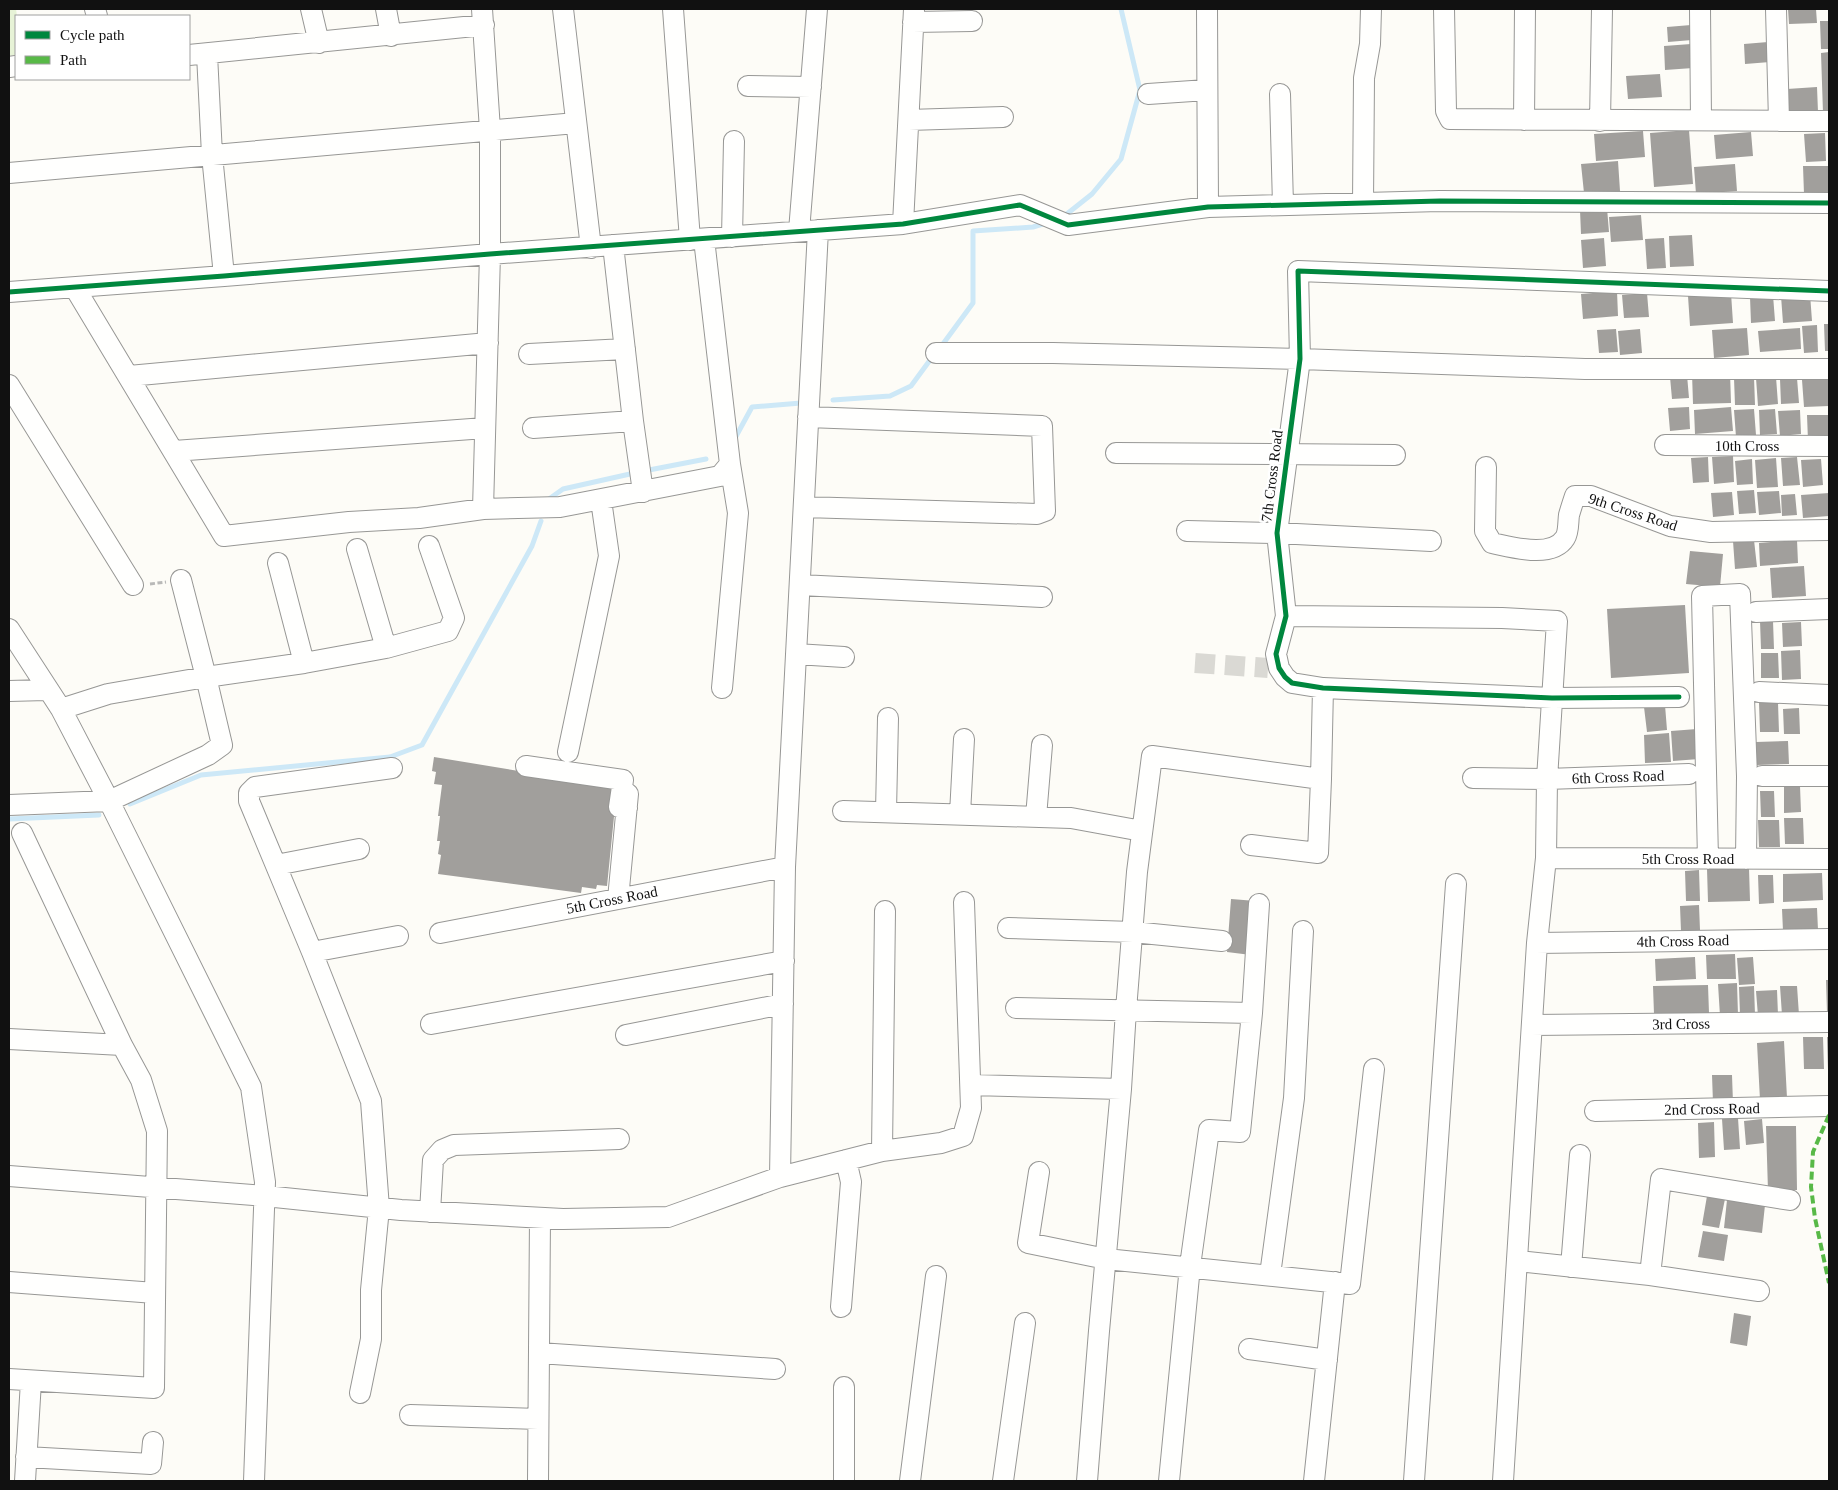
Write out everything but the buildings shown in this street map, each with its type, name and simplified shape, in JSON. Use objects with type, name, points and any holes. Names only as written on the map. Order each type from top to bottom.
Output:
[{"type":"street","points":[[311,9],[319,43]]},
{"type":"street","points":[[386,9],[391,36]]},
{"type":"street","points":[[563,9],[591,248]]},
{"type":"street","points":[[673,9],[697,239],[738,513],[722,688]]},
{"type":"street","points":[[780,1177],[785,867],[808,417],[811,87],[817,9]]},
{"type":"street","points":[[1207,9],[1208,207]]},
{"type":"street","points":[[1363,203],[1364,78],[1370,44],[1371,9]]},
{"type":"street","points":[[1444,9],[1446,111],[1450,119],[1829,121]]},
{"type":"street","points":[[1524,120],[1525,9]]},
{"type":"street","points":[[1600,121],[1602,9]]},
{"type":"street","points":[[1700,9],[1701,120]]},
{"type":"street","points":[[1776,9],[1779,121]]},
{"type":"street","points":[[903,224],[914,15],[972,21]]},
{"type":"street","points":[[224,276],[212,155],[198,55],[391,36],[483,17],[490,130],[490,254],[483,509]]},
{"type":"street","points":[[748,86],[811,87]]},
{"type":"street","points":[[1148,94],[1207,90]]},
{"type":"street","points":[[1280,94],[1283,205]]},
{"type":"street","points":[[908,120],[1003,117]]},
{"type":"street","points":[[9,173],[576,123]]},
{"type":"street","points":[[732,237],[734,141]]},
{"type":"street","points":[[9,292],[903,224],[1020,205],[1068,225],[1208,207],[1450,201],[1829,203]]},
{"type":"street","points":[[614,246],[633,420],[643,492]]},
{"type":"street","name":"7th Cross Road","points":[[1679,697],[1552,698],[1322,688],[1292,683],[1273,668],[1286,616],[1277,533],[1300,359],[1298,271],[1829,291]]},
{"type":"street","points":[[76,288],[224,536],[348,522],[419,518],[483,509],[560,507],[720,476],[730,464]]},
{"type":"street","points":[[129,376],[488,343]]},
{"type":"street","points":[[529,354],[625,349]]},
{"type":"street","points":[[936,353],[1053,353],[1585,368],[1829,369]]},
{"type":"street","points":[[9,385],[133,585]]},
{"type":"street","points":[[804,507],[1037,514],[1045,511],[1042,426],[808,417]]},
{"type":"street","points":[[533,428],[633,420]]},
{"type":"street","points":[[174,451],[485,428]]},
{"type":"street","name":"10th Cross","points":[[1665,445],[1829,446]]},
{"type":"street","points":[[1116,454],[1395,455]]},
{"type":"street","name":"9th Cross Road","points":[[1486,467],[1485,532],[1492,543],[1521,549],[1544,550],[1556,546],[1566,537],[1569,514],[1575,496],[1591,496],[1670,526],[1711,532],[1829,530]]},
{"type":"street","points":[[568,752],[609,556],[601,500]]},
{"type":"street","points":[[1187,531],[1431,540]]},
{"type":"street","points":[[60,709],[108,694],[386,648],[448,631],[454,618],[429,546]]},
{"type":"street","points":[[357,549],[386,648]]},
{"type":"street","points":[[278,563],[304,663]]},
{"type":"street","points":[[9,805],[109,801],[208,755],[222,745],[181,580]]},
{"type":"street","points":[[800,585],[1042,597]]},
{"type":"street","points":[[1708,859],[1702,596],[1740,594],[1747,776],[1746,859]]},
{"type":"street","points":[[1756,612],[1829,610]]},
{"type":"street","points":[[1286,616],[1502,618],[1557,621],[1547,779],[1546,858],[1537,943],[1503,1481]]},
{"type":"street","points":[[9,629],[46,690],[60,709],[109,801],[251,1088],[265,1182],[254,1481]]},
{"type":"street","points":[[796,654],[844,657]]},
{"type":"street","points":[[1251,845],[1318,853],[1322,688]]},
{"type":"street","points":[[9,690],[46,690]]},
{"type":"street","points":[[1759,692],[1829,695]]},
{"type":"street","points":[[886,812],[888,718]]},
{"type":"street","points":[[960,814],[964,739]]},
{"type":"street","points":[[1036,817],[1042,745]]},
{"type":"street","points":[[1088,1481],[1099,1330],[1122,1089],[1137,872],[1152,756],[1321,779]]},
{"type":"street","points":[[526,766],[623,780],[623,836],[618,899]]},
{"type":"street","points":[[360,1393],[371,1340],[371,1290],[380,1208],[371,1101],[249,801],[249,793],[255,786],[392,768]]},
{"type":"street","name":"6th Cross Road","points":[[1473,778],[1547,779],[1689,774]]},
{"type":"street","points":[[1762,776],[1829,776]]},
{"type":"street","points":[[623,807],[630,781]]},
{"type":"street","points":[[843,811],[1071,818],[1142,831]]},
{"type":"street","points":[[9,1379],[154,1388],[157,1132],[140,1080],[22,833]]},
{"type":"street","points":[[276,865],[359,849]]},
{"type":"street","name":"5th Cross Road","points":[[1546,858],[1829,859]]},
{"type":"street","name":"5th Cross Road","points":[[440,933],[785,867]]},
{"type":"street","points":[[1414,1481],[1456,884]]},
{"type":"street","points":[[9,1176],[265,1196],[430,1212],[563,1219],[668,1217],[780,1177],[882,1151],[941,1143],[963,1136],[971,1108],[964,902]]},
{"type":"street","points":[[1169,1481],[1190,1266],[1209,1130],[1240,1132],[1252,1013],[1259,904]]},
{"type":"street","points":[[882,1151],[885,911]]},
{"type":"street","points":[[1008,928],[1133,932],[1222,942]]},
{"type":"street","points":[[1270,1275],[1294,1098],[1303,931]]},
{"type":"street","points":[[312,952],[398,936]]},
{"type":"street","name":"4th Cross Road","points":[[1537,943],[1829,939]]},
{"type":"street","points":[[432,1024],[784,961]]},
{"type":"street","points":[[626,1035],[783,1004]]},
{"type":"street","points":[[1016,1008],[1252,1013]]},
{"type":"street","name":"3rd Cross","points":[[1532,1025],[1829,1022]]},
{"type":"street","points":[[9,1039],[122,1045]]},
{"type":"street","points":[[1039,1172],[1028,1243],[1106,1258],[1350,1284],[1374,1069]]},
{"type":"street","points":[[971,1085],[1122,1089]]},
{"type":"street","name":"2nd Cross Road","points":[[1595,1112],[1829,1106]]},
{"type":"street","points":[[430,1212],[433,1160],[442,1150],[454,1145],[619,1139]]},
{"type":"street","points":[[1571,1267],[1580,1155]]},
{"type":"street","points":[[841,1307],[852,1182],[846,1160]]},
{"type":"street","points":[[1650,1275],[1661,1180],[1790,1200]]},
{"type":"street","points":[[538,1481],[540,1218]]},
{"type":"street","points":[[1518,1261],[1650,1275],[1759,1291]]},
{"type":"street","points":[[910,1481],[936,1276]]},
{"type":"street","points":[[9,1282],[155,1293]]},
{"type":"street","points":[[1314,1481],[1335,1282]]},
{"type":"street","points":[[1003,1481],[1024,1323]]},
{"type":"street","points":[[1249,1349],[1327,1360]]},
{"type":"street","points":[[539,1353],[775,1369]]},
{"type":"street","points":[[25,1481],[31,1381]]},
{"type":"street","points":[[844,1387],[844,1481]]},
{"type":"street","points":[[410,1415],[538,1420]]},
{"type":"street","points":[[26,1457],[151,1464],[153,1442]]},
{"type":"path","points":[[133,585],[181,580]]},
{"type":"green space","points":[[9,9],[16,9],[15,55],[9,56]]},
{"type":"waterway","points":[[1063,217],[1092,194],[1121,159],[1140,90],[1121,9]]},
{"type":"waterway","points":[[940,348],[973,303],[973,231],[1033,227],[1046,223]]},
{"type":"waterway","points":[[833,400],[890,396],[911,386],[933,356]]},
{"type":"waterway","points":[[734,440],[752,407],[801,403]]},
{"type":"waterway","points":[[649,470],[706,459]]},
{"type":"waterway","points":[[549,499],[563,489],[630,474]]},
{"type":"waterway","points":[[130,804],[201,775],[390,757],[422,745],[532,546],[541,521]]},
{"type":"waterway","points":[[9,819],[99,815]]},
{"type":"tunnel","points":[[1195,663],[1268,668]]},
{"type":"marked path","points":[[1829,1115],[1813,1152],[1811,1187],[1815,1218],[1829,1283]]},
{"type":"cycle path","points":[[9,292],[903,224],[1020,205],[1068,225],[1208,207],[1440,201],[1829,203]]},
{"type":"cycle path","points":[[1679,697],[1552,698],[1323,688],[1292,683],[1285,677],[1279,668],[1276,654],[1286,616],[1277,533],[1300,359],[1298,271],[1829,291]]}]
